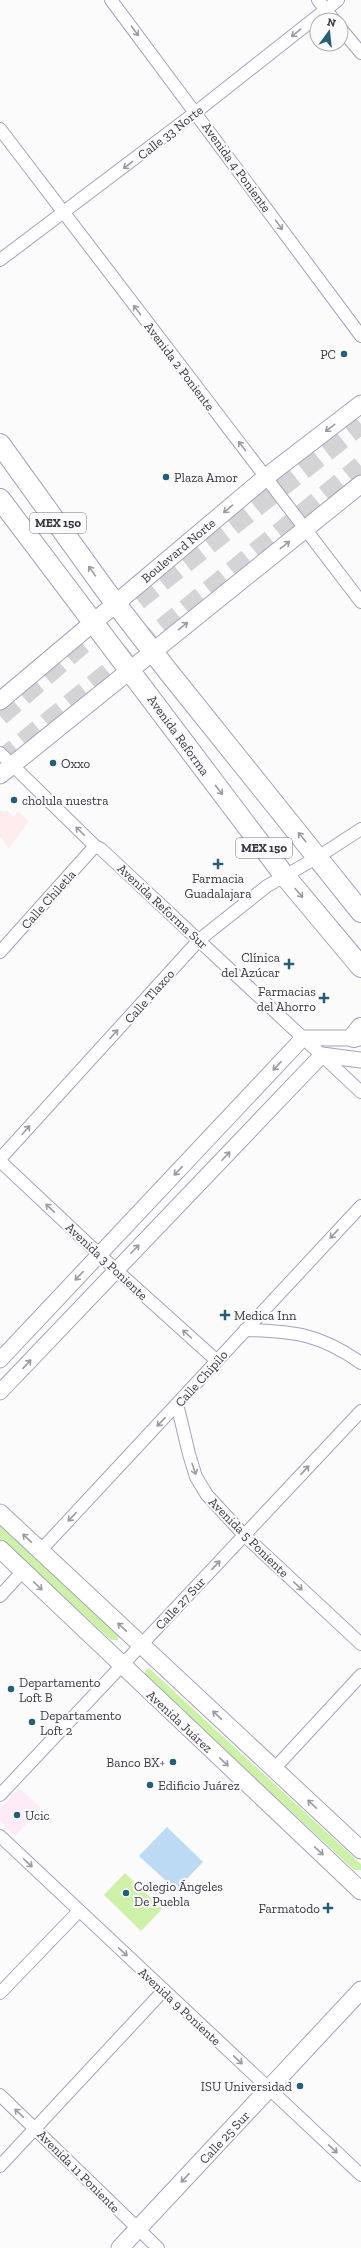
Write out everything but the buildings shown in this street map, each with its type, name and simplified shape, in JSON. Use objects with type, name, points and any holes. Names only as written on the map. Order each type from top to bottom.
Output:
[{"type":"main road","name":"Boulevard Norte","points":[[0,701],[266,477],[361,404]]},
{"type":"main road","name":"MEX 150","points":[[0,444],[115,603],[223,742],[318,857],[361,912]]},
{"type":"main road","points":[[6,770],[361,484]]},
{"type":"main road","name":"Avenida Reforma","points":[[0,499],[130,669],[284,875],[361,967]]},
{"type":"main road","points":[[0,1513],[361,1850]]},
{"type":"main road","name":"Avenida Juárez","points":[[0,1549],[121,1666],[361,1891]]},
{"type":"main road","name":"Calle 25 Sur","points":[[120,2248],[361,1990]]},
{"type":"street","name":"Avenida 4 Poniente","points":[[111,0],[196,112],[361,336]]},
{"type":"street","name":"Calle 33 Norte","points":[[0,260],[64,214],[196,112],[322,5],[338,0]]},
{"type":"street","points":[[349,39],[361,53]]},
{"type":"street","name":"Avenida 2 Poniente","points":[[0,129],[361,602]]},
{"type":"street","name":"Avenida Reforma Sur","points":[[0,752],[6,770],[101,849],[361,1092]]},
{"type":"street","name":"Calle Tlaxco","points":[[0,1160],[199,940],[284,875],[318,857],[361,829]]},
{"type":"street","name":"Calle Chiletla","points":[[0,952],[96,846]]},
{"type":"street","points":[[0,1360],[304,1038],[359,1034]]},
{"type":"street","points":[[0,1392],[322,1055],[361,1060]]},
{"type":"street","name":"Avenida 3 Poniente","points":[[0,1160],[116,1270],[216,1360]]},
{"type":"street","name":"Calle Chipilo","points":[[41,1550],[216,1360],[361,1206]]},
{"type":"street","points":[[245,1330],[296,1333],[316,1337],[340,1348],[361,1363]]},
{"type":"street","name":"Avenida 5 Poniente","points":[[177,1404],[183,1433],[196,1477],[207,1495],[244,1535],[361,1644]]},
{"type":"street","name":"Calle 27 Sur","points":[[0,1796],[361,1411]]},
{"type":"street","points":[[0,1596],[23,1571]]},
{"type":"street","points":[[274,1769],[361,1675]]},
{"type":"street","name":"Avenida 9 Poniente","points":[[0,1836],[361,2175]]},
{"type":"street","points":[[0,1993],[79,1911]]},
{"type":"street","points":[[0,2166],[164,1990]]},
{"type":"street","name":"Avenida 11 Poniente","points":[[0,2095],[36,2128],[158,2248]]},
{"type":"shaded area","name":"cholula nuestra","points":[[0,810],[3,812],[7,810],[13,817],[18,812],[29,821],[9,848],[0,837]]},
{"type":"shaded area","name":"Ucic","points":[[19,1788],[41,1808],[15,1836],[0,1822],[0,1808]]},
{"type":"green space","points":[[0,1524],[119,1635],[118,1640],[111,1640],[0,1538]]},
{"type":"green space","points":[[149,1668],[361,1864],[361,1870],[354,1870],[145,1676],[145,1671]]},
{"type":"green space","points":[[125,1873],[162,1909],[141,1931],[104,1895]]},
{"type":"water","points":[[167,1827],[203,1862],[176,1890],[139,1856]]},
{"type":"tunnel","points":[[0,716],[79,647],[361,424]]},
{"type":"tunnel","points":[[0,761],[361,466]]},
{"type":"place","name":"PC","points":[[344,354]]},
{"type":"place","name":"Plaza Amor","points":[[166,477]]},
{"type":"place","name":"Oxxo","points":[[53,763]]},
{"type":"place","name":"cholula nuestra","points":[[14,800]]},
{"type":"place","name":"Farmacia Guadalajara","points":[[218,864]]},
{"type":"place","name":"Clínica del Azúcar","points":[[289,964]]},
{"type":"place","name":"Farmacias del Ahorro","points":[[324,998]]},
{"type":"place","name":"Medica Inn","points":[[225,1315]]},
{"type":"place","name":"Departamento Loft B","points":[[11,1689]]},
{"type":"place","name":"Departamento Loft 2","points":[[32,1722]]},
{"type":"place","name":"Banco BX+","points":[[173,1762]]},
{"type":"place","name":"Edificio Juárez","points":[[150,1785]]},
{"type":"place","name":"Ucic","points":[[17,1815]]},
{"type":"place","name":"Colegio Ángeles De Puebla","points":[[126,1893]]},
{"type":"place","name":"Farmatodo","points":[[328,1908]]},
{"type":"place","name":"ISU Universidad","points":[[300,2086]]}]
